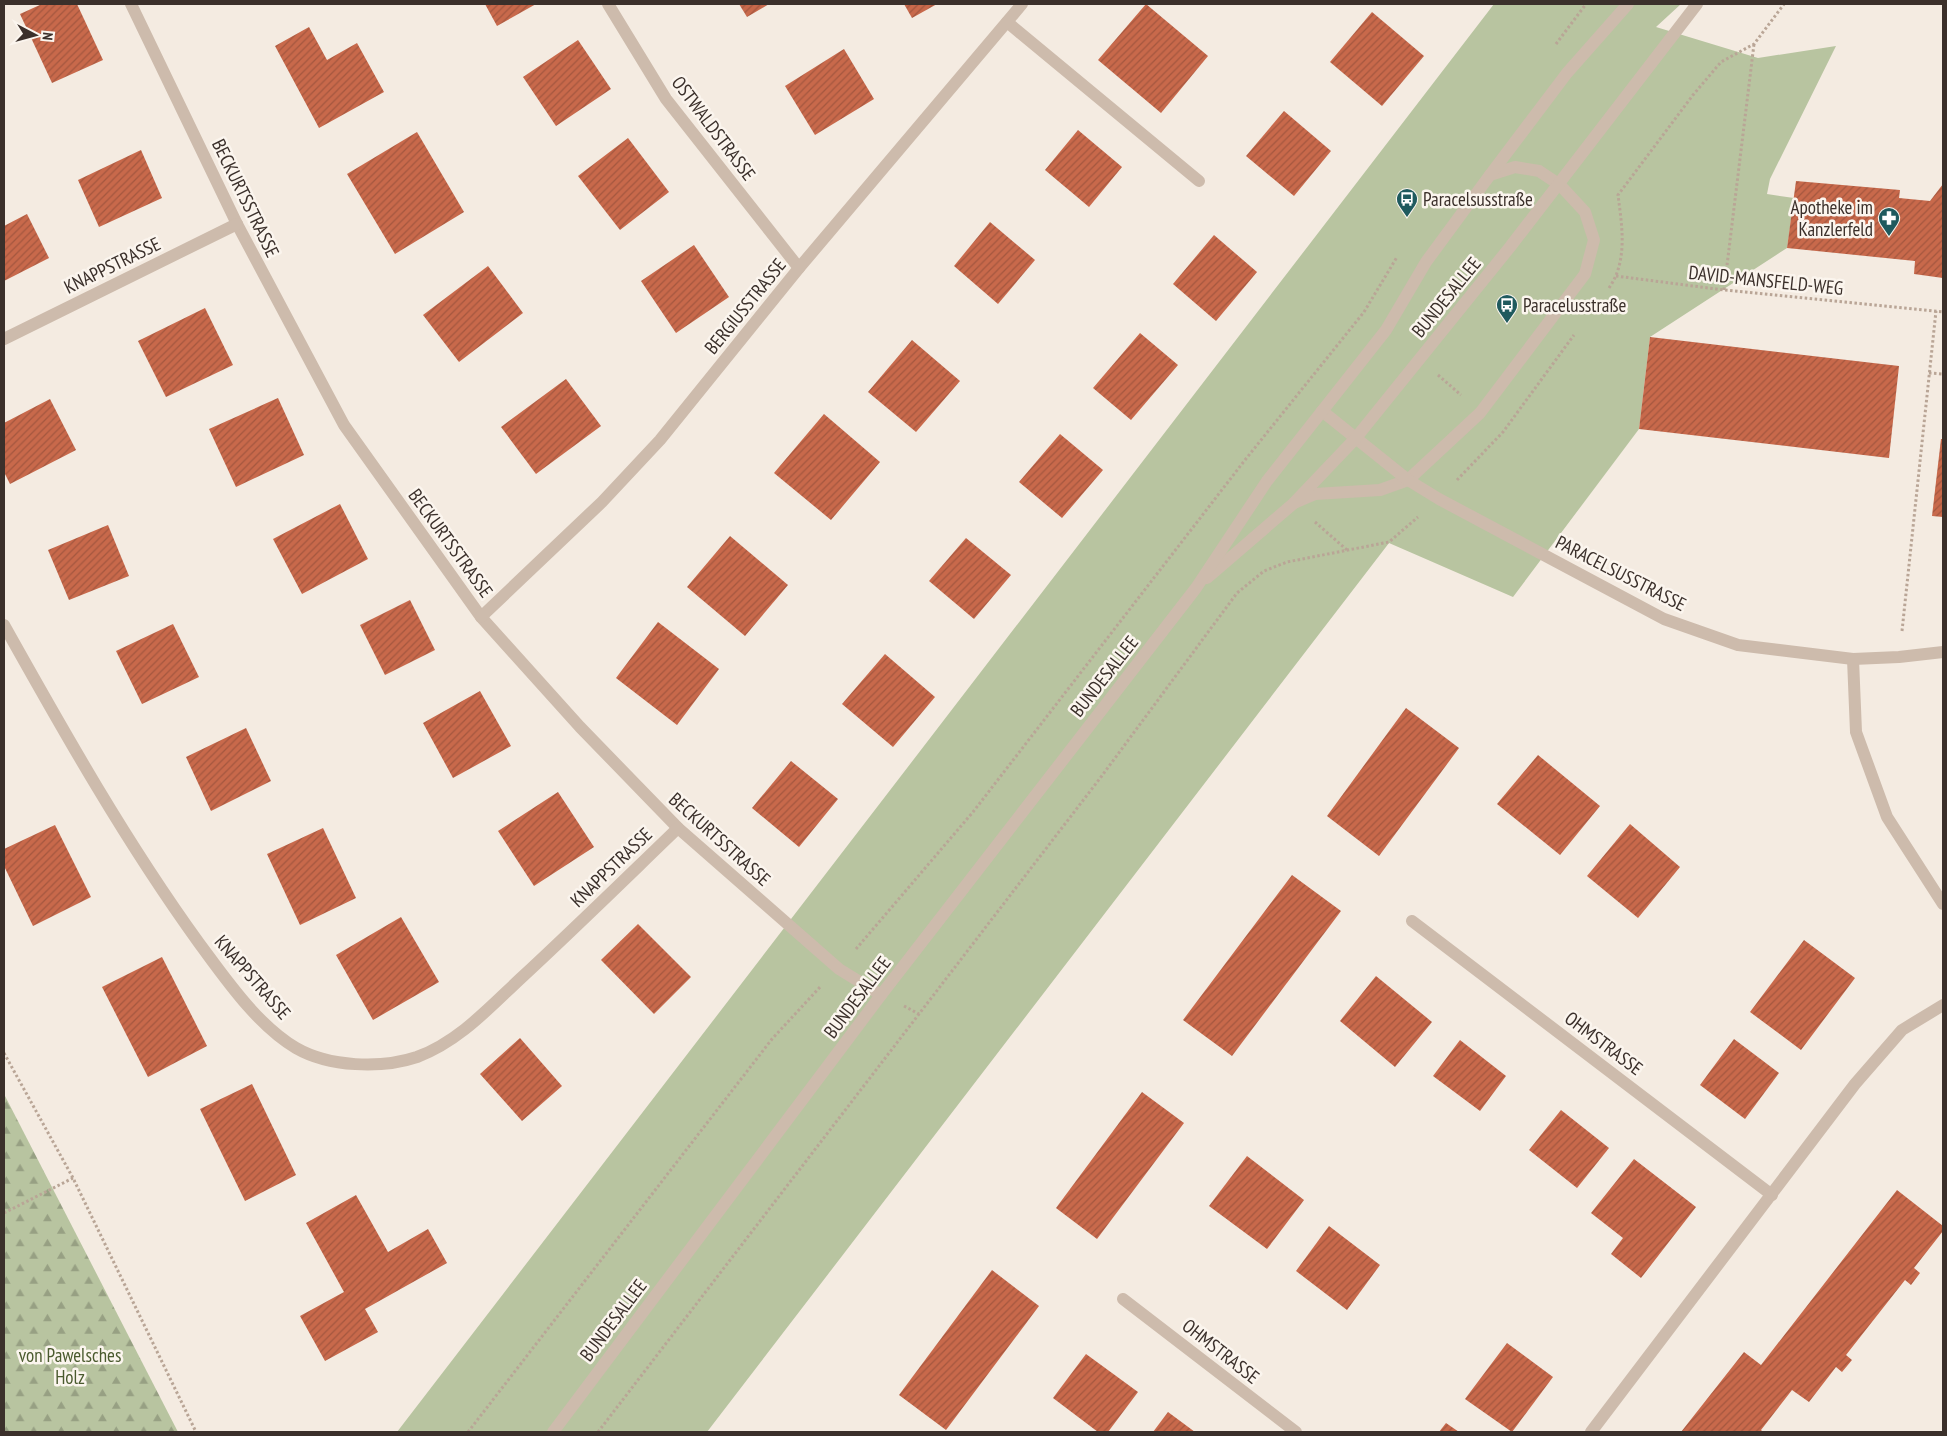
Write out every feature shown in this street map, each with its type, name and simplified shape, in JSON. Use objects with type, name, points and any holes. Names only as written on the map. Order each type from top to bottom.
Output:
[{"type":"street","name":"BECKURTSSTRASSE","points":[[131,4],[237,224],[344,426],[481,617],[580,727],[678,828],[839,969],[881,995]]},
{"type":"street","name":"OSTWALDSTRASSE","points":[[608,4],[666,99],[799,268]]},
{"type":"street","name":"BERGIUSSTRASSE","points":[[481,617],[602,502],[660,440],[799,268],[1022,4]]},
{"type":"street","name":"BUNDESALLEE","points":[[552,1432],[881,995],[1196,588],[1267,480],[1386,330],[1426,262],[1490,175],[1567,73],[1628,4]]},
{"type":"street","name":"BUNDESALLEE","points":[[1196,588],[1294,503],[1355,439],[1560,185],[1698,4]]},
{"type":"street","points":[[1007,22],[1199,181]]},
{"type":"street","points":[[1294,503],[1315,494],[1380,490],[1408,480],[1480,413],[1585,274],[1594,240],[1584,212],[1560,185],[1539,171],[1515,167],[1490,175]]},
{"type":"street","name":"KNAPPSTRASSE","points":[[4,339],[237,224]]},
{"type":"street","name":"PARACELSUSSTRASSE","points":[[1322,411],[1408,480],[1460,512],[1664,619],[1738,645],[1853,659],[1899,657],[1943,652]]},
{"type":"street","name":"KNAPPSTRASSE","points":[[4,625],[85,770],[165,896],[225,979],[269,1027],[296,1048],[322,1058],[353,1064],[392,1062],[418,1056],[461,1033],[574,929],[678,828]]},
{"type":"street","points":[[1853,659],[1856,732],[1888,817],[1943,904]]},
{"type":"street","name":"OHMSTRASSE","points":[[1412,921],[1772,1195]]},
{"type":"street","points":[[1591,1432],[1855,1084],[1902,1030],[1943,1005]]},
{"type":"street","name":"OHMSTRASSE","points":[[1122,1299],[1296,1432]]},
{"type":"path","points":[[1724,290],[1754,44]]},
{"type":"path","name":"DAVID-MANSFELD-WEG","points":[[1585,274],[1943,312]]},
{"type":"path","points":[[1899,657],[1936,311]]},
{"type":"path","points":[[468,1432],[772,1039],[805,1001],[839,969],[973,812],[1245,460],[1364,312]]},
{"type":"path","points":[[1929,373],[1943,374]]},
{"type":"path","points":[[598,1432],[1101,777],[1237,593],[1264,571],[1287,562],[1389,542]]},
{"type":"path","points":[[4,1053],[72,1178],[196,1432]]},
{"type":"path","points":[[4,1213],[72,1178]]},
{"type":"green space","points":[[1494,4],[1681,4],[1656,27],[1758,58],[1836,46],[1770,179],[1767,194],[1794,198],[1787,248],[1650,337],[1639,429],[1513,597],[1389,543],[707,1432],[397,1432]]},
{"type":"green space","name":"von Pawelsches Holz","points":[[4,1094],[178,1432],[4,1432]]},
{"type":"building","points":[[42,4],[77,4],[103,60],[52,83],[20,14]]},
{"type":"building","points":[[485,4],[536,4],[497,26]]},
{"type":"building","points":[[739,4],[769,4],[747,17]]},
{"type":"building","points":[[904,4],[937,4],[912,18]]},
{"type":"building","points":[[1146,4],[1208,56],[1161,113],[1098,60]]},
{"type":"building","points":[[1372,12],[1424,56],[1382,106],[1330,62]]},
{"type":"building","points":[[309,27],[327,60],[357,43],[384,92],[319,128],[275,46]]},
{"type":"building","points":[[578,40],[611,89],[556,126],[523,77]]},
{"type":"building","points":[[844,49],[874,99],[815,135],[785,86]]},
{"type":"building","points":[[1284,111],[1331,151],[1294,196],[1246,156]]},
{"type":"building","points":[[1078,130],[1122,167],[1089,207],[1045,170]]},
{"type":"building","points":[[417,132],[464,212],[395,254],[347,174]]},
{"type":"building","points":[[628,138],[669,192],[620,230],[578,176]]},
{"type":"building","points":[[141,150],[162,198],[99,227],[78,180]]},
{"type":"building","points":[[1796,181],[1900,190],[1899,198],[1930,201],[1943,184],[1943,278],[1914,274],[1915,261],[1787,248]]},
{"type":"building","points":[[27,214],[49,258],[4,281],[4,226]]},
{"type":"building","points":[[990,222],[1035,260],[998,304],[954,266]]},
{"type":"building","points":[[1214,235],[1257,272],[1216,321],[1173,284]]},
{"type":"building","points":[[694,245],[729,297],[676,333],[641,281]]},
{"type":"building","points":[[488,266],[523,313],[459,362],[423,315]]},
{"type":"building","points":[[205,308],[233,365],[166,397],[138,341]]},
{"type":"building","points":[[1140,333],[1178,365],[1131,420],[1093,388]]},
{"type":"building","points":[[1650,337],[1899,366],[1889,458],[1639,429]]},
{"type":"building","points":[[912,340],[960,381],[916,432],[868,392]]},
{"type":"building","points":[[566,379],[601,426],[536,474],[501,427]]},
{"type":"building","points":[[278,398],[304,455],[236,487],[209,429]]},
{"type":"building","points":[[50,399],[76,450],[10,484],[4,472],[4,423]]},
{"type":"building","points":[[824,414],[880,462],[831,520],[774,473]]},
{"type":"building","points":[[1060,434],[1103,470],[1062,518],[1019,482]]},
{"type":"building","points":[[1941,439],[1943,439],[1943,517],[1932,516]]},
{"type":"building","points":[[340,504],[368,559],[302,594],[273,539]]},
{"type":"building","points":[[108,525],[129,576],[69,600],[48,550]]},
{"type":"building","points":[[730,536],[788,585],[745,636],[687,587]]},
{"type":"building","points":[[966,538],[1011,575],[974,619],[929,581]]},
{"type":"building","points":[[410,600],[435,650],[385,675],[360,625]]},
{"type":"building","points":[[658,622],[719,669],[677,725],[616,678]]},
{"type":"building","points":[[173,624],[199,677],[142,704],[116,651]]},
{"type":"building","points":[[885,654],[935,697],[893,747],[842,704]]},
{"type":"building","points":[[480,691],[511,746],[453,778],[423,723]]},
{"type":"building","points":[[1406,708],[1459,748],[1379,856],[1327,816]]},
{"type":"building","points":[[246,728],[271,781],[211,811],[186,757]]},
{"type":"building","points":[[1538,755],[1600,806],[1560,855],[1497,804]]},
{"type":"building","points":[[791,761],[838,799],[799,847],[752,808]]},
{"type":"building","points":[[558,792],[594,847],[534,886],[498,831]]},
{"type":"building","points":[[1630,824],[1680,867],[1638,918],[1587,876]]},
{"type":"building","points":[[55,825],[91,897],[33,926],[4,866],[4,849]]},
{"type":"building","points":[[323,828],[356,898],[300,925],[267,854]]},
{"type":"building","points":[[1292,875],[1341,911],[1232,1056],[1183,1020]]},
{"type":"building","points":[[401,917],[439,982],[373,1020],[336,955]]},
{"type":"building","points":[[638,924],[691,977],[654,1014],[601,960]]},
{"type":"building","points":[[1804,940],[1855,978],[1801,1050],[1750,1012]]},
{"type":"building","points":[[162,957],[207,1046],[148,1077],[102,987]]},
{"type":"building","points":[[1376,976],[1432,1022],[1395,1067],[1340,1021]]},
{"type":"building","points":[[520,1038],[562,1086],[522,1121],[480,1074]]},
{"type":"building","points":[[1734,1039],[1779,1073],[1745,1119],[1700,1085]]},
{"type":"building","points":[[1460,1040],[1506,1076],[1480,1111],[1433,1076]]},
{"type":"building","points":[[252,1084],[296,1175],[245,1201],[200,1109]]},
{"type":"building","points":[[1142,1092],[1184,1123],[1097,1239],[1056,1208]]},
{"type":"building","points":[[1561,1110],[1609,1148],[1577,1188],[1529,1150]]},
{"type":"building","points":[[1247,1156],[1304,1200],[1267,1249],[1209,1206]]},
{"type":"building","points":[[1634,1159],[1696,1207],[1641,1278],[1611,1254],[1623,1238],[1591,1213]]},
{"type":"building","points":[[1897,1190],[1943,1226],[1943,1231],[1914,1268],[1920,1273],[1911,1285],[1905,1280],[1846,1355],[1852,1360],[1842,1372],[1836,1367],[1809,1402],[1792,1390],[1761,1430],[1763,1432],[1681,1432],[1744,1352],[1761,1365]]},
{"type":"building","points":[[356,1195],[388,1252],[428,1229],[447,1263],[365,1309],[378,1332],[325,1361],[300,1316],[344,1292],[306,1223]]},
{"type":"building","points":[[1329,1226],[1380,1265],[1347,1310],[1296,1271]]},
{"type":"building","points":[[992,1270],[1039,1306],[946,1430],[899,1395]]},
{"type":"building","points":[[1507,1343],[1553,1377],[1512,1432],[1465,1399]]},
{"type":"building","points":[[1086,1354],[1138,1392],[1108,1432],[1098,1432],[1053,1398]]},
{"type":"building","points":[[1168,1412],[1195,1432],[1153,1432]]},
{"type":"building","points":[[1446,1423],[1459,1432],[1439,1432]]},
{"type":"place","name":"Paracelsusstraße","points":[[1407,218]]},
{"type":"place","name":"Apotheke im Kanzlerfeld","points":[[1889,237]]},
{"type":"place","name":"Paracelusstraße","points":[[1507,324]]}]
